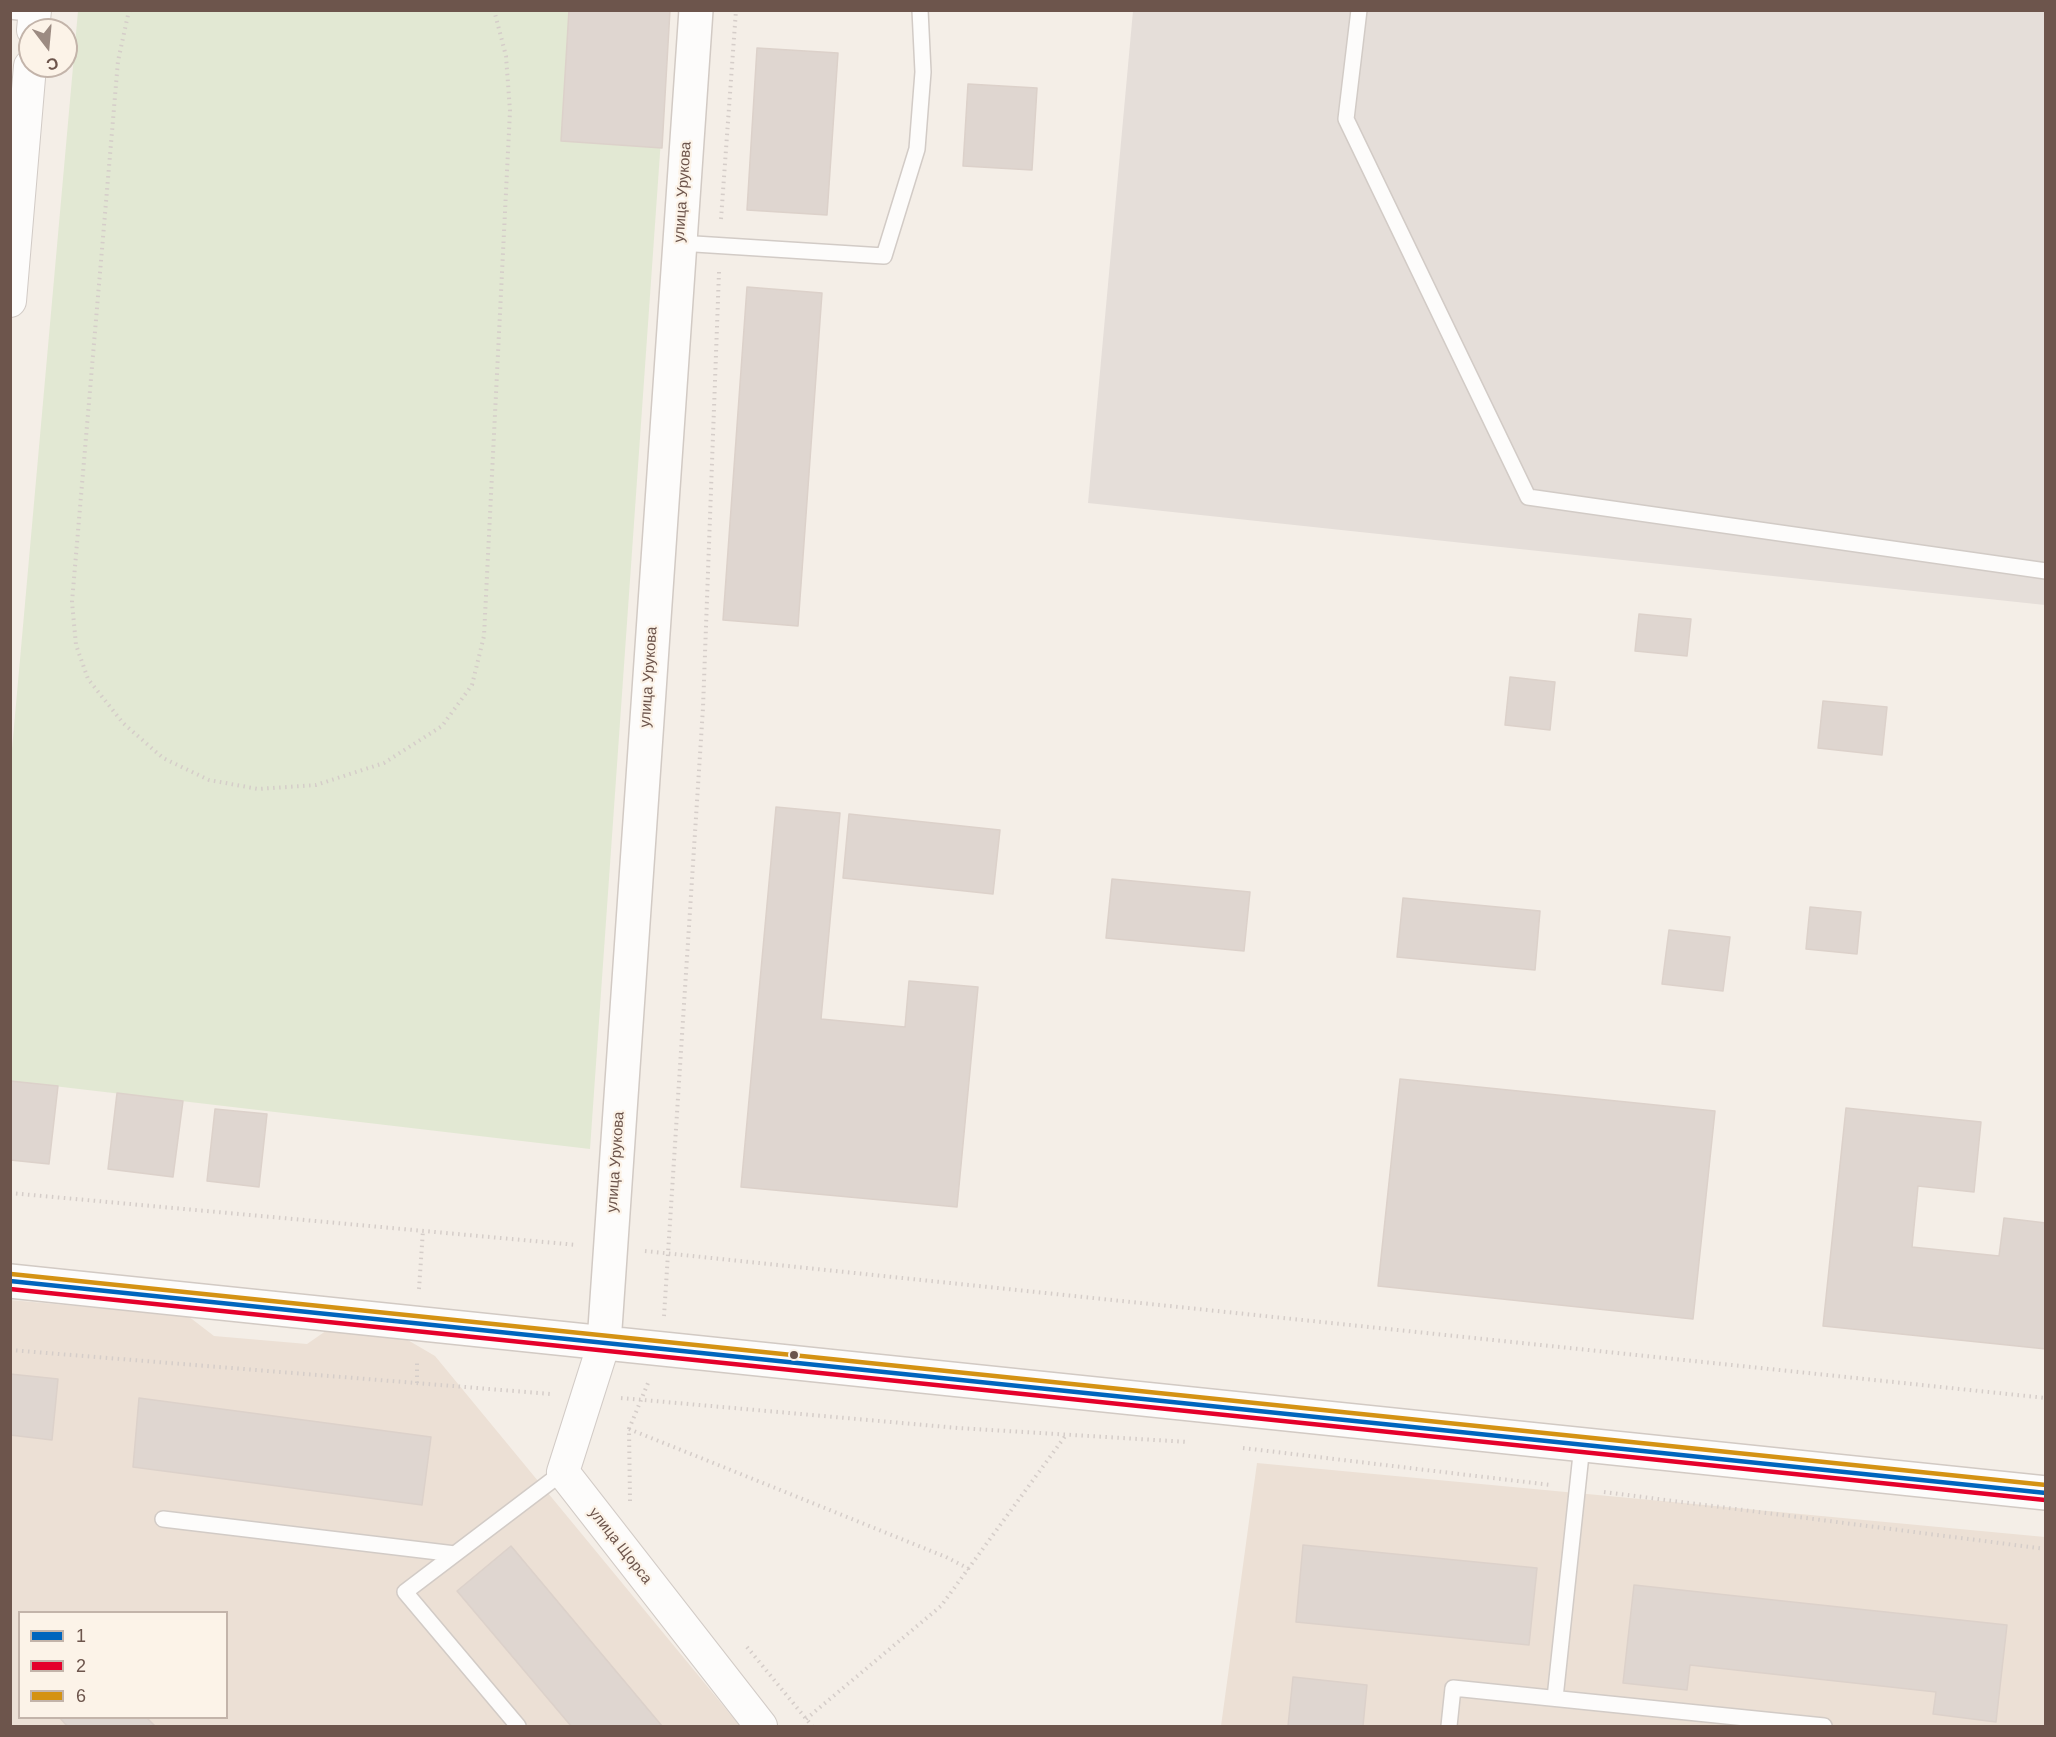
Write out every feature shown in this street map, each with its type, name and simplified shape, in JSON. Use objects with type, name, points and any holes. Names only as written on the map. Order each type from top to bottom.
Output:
[{"type":"main road","name":"улица Урукова","points":[[604,1343],[696,10]]},
{"type":"main road","points":[[10,1281],[2046,1493]]},
{"type":"street","points":[[10,301],[29,78]]},
{"type":"street","points":[[563,1472],[604,1343]]},
{"type":"street","name":"улица Щорса","points":[[563,1472],[761,1726]]},
{"type":"lane","points":[[680,243],[884,256],[917,149],[923,72],[920,10]]},
{"type":"lane","points":[[1359,10],[1346,119],[1528,497],[2046,571]]},
{"type":"lane","points":[[1555,1698],[1582,1445]]},
{"type":"lane","points":[[518,1726],[405,1592],[563,1472]]},
{"type":"lane","points":[[163,1519],[455,1554]]},
{"type":"lane","points":[[1449,1726],[1453,1688],[1824,1726]]},
{"type":"path","points":[[130,10],[118,61],[72,602],[76,645],[88,679],[123,723],[163,758],[209,780],[258,789],[316,785],[384,763],[442,726],[472,686],[484,636],[510,111],[506,56],[494,10]]},
{"type":"path","points":[[630,1503],[629,1429],[662,1349],[669,1253],[703,708],[720,246],[736,10]]},
{"type":"path","points":[[10,1193],[669,1253],[2046,1398]]},
{"type":"path","points":[[10,1350],[587,1397],[642,1398],[958,1428],[1191,1442]]},
{"type":"path","points":[[629,1429],[946,1557],[969,1569]]},
{"type":"path","points":[[806,1719],[941,1606],[1066,1435]]},
{"type":"path","points":[[1238,1447],[1578,1488],[2046,1549]]},
{"type":"path","points":[[740,1638],[812,1726]]},
{"type":"shaded area","points":[[1133,11],[2045,11],[2045,605],[1088,503]]},
{"type":"shaded area","points":[[10,1300],[188,1316],[214,1336],[307,1344],[333,1326],[394,1332],[435,1356],[740,1726],[11,1726]]},
{"type":"shaded area","points":[[1257,1463],[2045,1537],[2045,1726],[1221,1726]]},
{"type":"green space","points":[[78,11],[670,11],[590,1149],[11,1081],[11,760],[72,78],[78,78]]},
{"type":"building","points":[[569,10],[670,10],[662,148],[561,141]]},
{"type":"building","points":[[757,48],[838,53],[827,215],[747,210]]},
{"type":"building","points":[[968,84],[1037,88],[1032,170],[963,166]]},
{"type":"building","points":[[747,287],[822,293],[798,626],[723,620]]},
{"type":"building","points":[[1639,614],[1691,619],[1687,656],[1635,651]]},
{"type":"building","points":[[1510,677],[1555,682],[1550,730],[1505,725]]},
{"type":"building","points":[[1823,701],[1887,707],[1882,755],[1818,748]]},
{"type":"building","points":[[776,807],[840,813],[821,1019],[905,1027],[909,981],[978,987],[957,1207],[741,1187]]},
{"type":"building","points":[[849,814],[1000,830],[993,894],[843,878]]},
{"type":"building","points":[[1112,879],[1250,892],[1244,951],[1106,938]]},
{"type":"building","points":[[1403,898],[1540,911],[1535,970],[1397,957]]},
{"type":"building","points":[[1810,907],[1861,912],[1857,954],[1806,949]]},
{"type":"building","points":[[1669,930],[1730,937],[1723,991],[1662,984]]},
{"type":"building","points":[[1400,1079],[1715,1111],[1693,1319],[1378,1286]]},
{"type":"building","points":[[10,1081],[58,1086],[49,1164],[10,1160]]},
{"type":"building","points":[[117,1093],[183,1101],[173,1177],[108,1169]]},
{"type":"building","points":[[1846,1108],[1981,1122],[1974,1192],[1918,1186],[1912,1247],[1999,1256],[2004,1218],[2046,1223],[2046,1349],[1823,1326]]},
{"type":"building","points":[[215,1109],[267,1114],[259,1187],[207,1181]]},
{"type":"building","points":[[10,1374],[58,1379],[52,1440],[10,1435]]},
{"type":"building","points":[[139,1398],[431,1437],[422,1505],[133,1467]]},
{"type":"building","points":[[1303,1545],[1537,1568],[1529,1645],[1296,1622]]},
{"type":"building","points":[[511,1546],[662,1726],[571,1726],[457,1591]]},
{"type":"building","points":[[1634,1585],[2007,1625],[1996,1722],[1933,1714],[1936,1692],[1690,1665],[1687,1690],[1623,1683]]},
{"type":"building","points":[[1293,1677],[1367,1685],[1363,1726],[1288,1726]]},
{"type":"building","points":[[61,1719],[148,1719],[155,1726],[67,1726]]},
{"type":"transit line","name":"6","points":[[11,1274],[2046,1485]]},
{"type":"transit line","name":"1","points":[[10,1281],[2046,1493]]},
{"type":"transit line","name":"2","points":[[10,1289],[2045,1500]]}]
